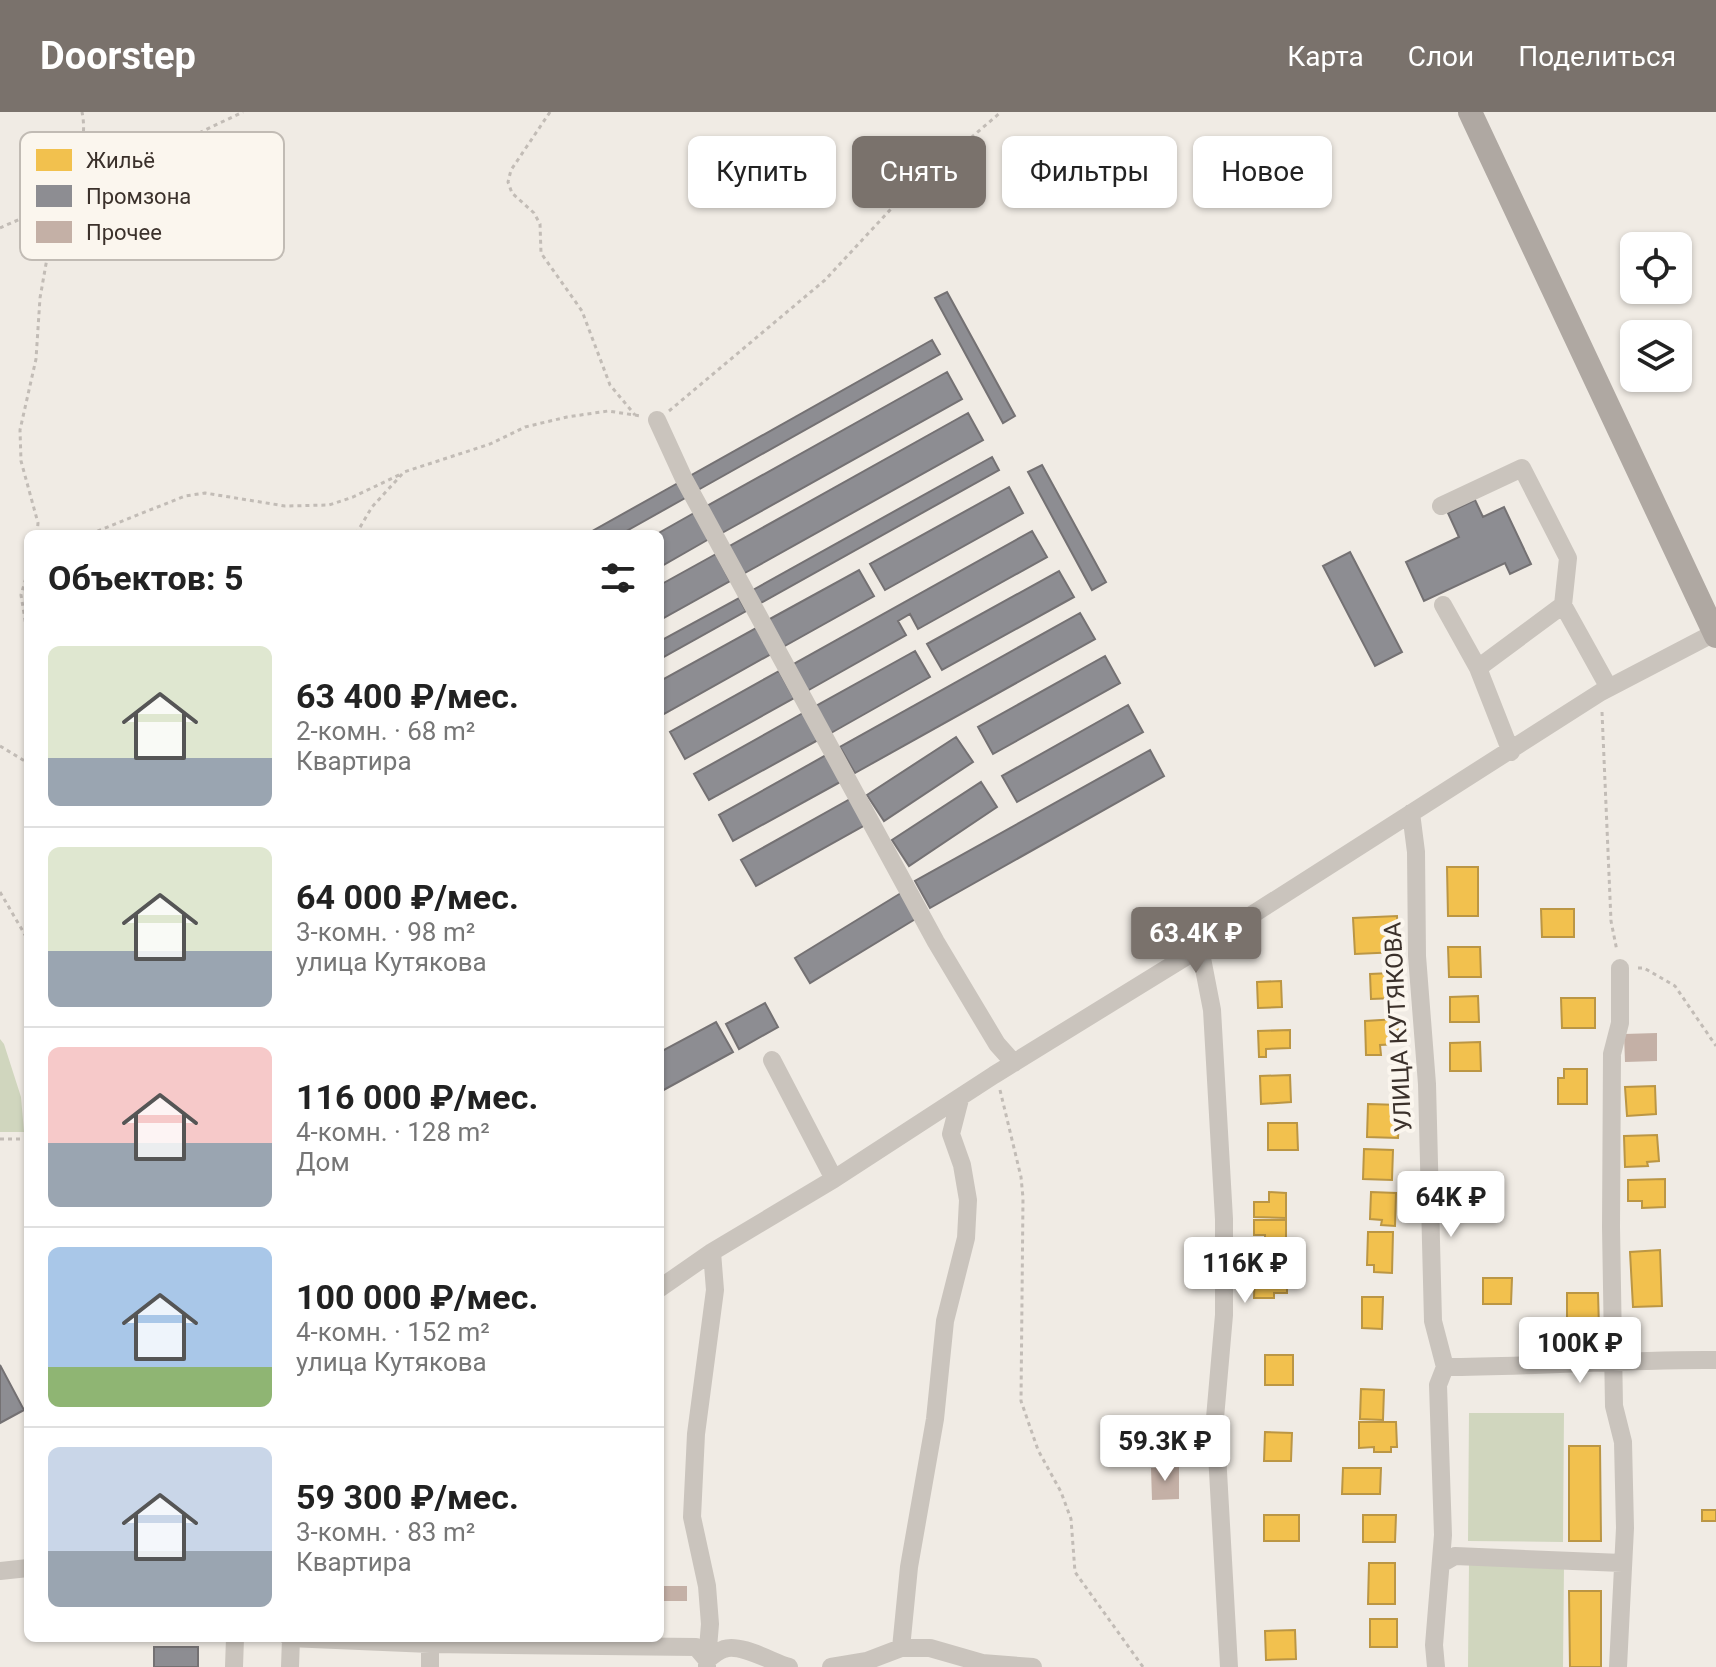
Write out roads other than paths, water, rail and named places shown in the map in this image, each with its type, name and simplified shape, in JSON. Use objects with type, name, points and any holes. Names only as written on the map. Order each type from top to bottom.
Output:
[{"type":"main road","points":[[1470,112],[1715,633]]},
{"type":"street","points":[[657,420],[684,479],[936,942],[997,1044],[1014,1063]]},
{"type":"street","points":[[1441,506],[1522,468],[1568,558],[1563,605],[1605,690]]},
{"type":"street","points":[[1443,605],[1478,668],[1511,752]]},
{"type":"street","points":[[1478,668],[1563,605]]},
{"type":"street","points":[[664,1285],[712,1252],[834,1179],[1605,690],[1715,633]]},
{"type":"street","name":"УЛИЦА КУТЯКОВА","points":[[1411,813],[1416,852],[1417,956],[1427,1084],[1433,1321],[1445,1367],[1438,1385],[1443,1535],[1434,1645],[1436,1667]]},
{"type":"street","points":[[1200,948],[1212,1010],[1224,1219],[1224,1315],[1215,1418],[1229,1667]]},
{"type":"street","points":[[1618,1667],[1625,1528],[1623,1442],[1614,1406],[1612,1362],[1612,1054],[1620,1023],[1620,968]]},
{"type":"street","points":[[772,1060],[834,1179]]},
{"type":"street","points":[[901,1648],[909,1567],[935,1419],[945,1321],[966,1238],[968,1200],[962,1165],[951,1134],[960,1099]]},
{"type":"street","points":[[707,1663],[710,1624],[707,1586],[692,1517],[696,1434],[715,1290],[712,1252]]},
{"type":"street","points":[[1445,1367],[1716,1360]]},
{"type":"street","points":[[1441,1564],[1455,1556],[1622,1563]]},
{"type":"street","points":[[0,1571],[24,1568]]},
{"type":"street","points":[[234,1667],[235,1642]]},
{"type":"street","points":[[290,1667],[291,1642]]},
{"type":"street","points":[[374,1642],[696,1647],[707,1663]]},
{"type":"street","points":[[430,1644],[430,1667]]},
{"type":"street","points":[[707,1663],[726,1648],[745,1649],[789,1667]]},
{"type":"street","points":[[831,1667],[867,1661],[901,1648],[930,1648],[982,1663],[1033,1667]]}]
